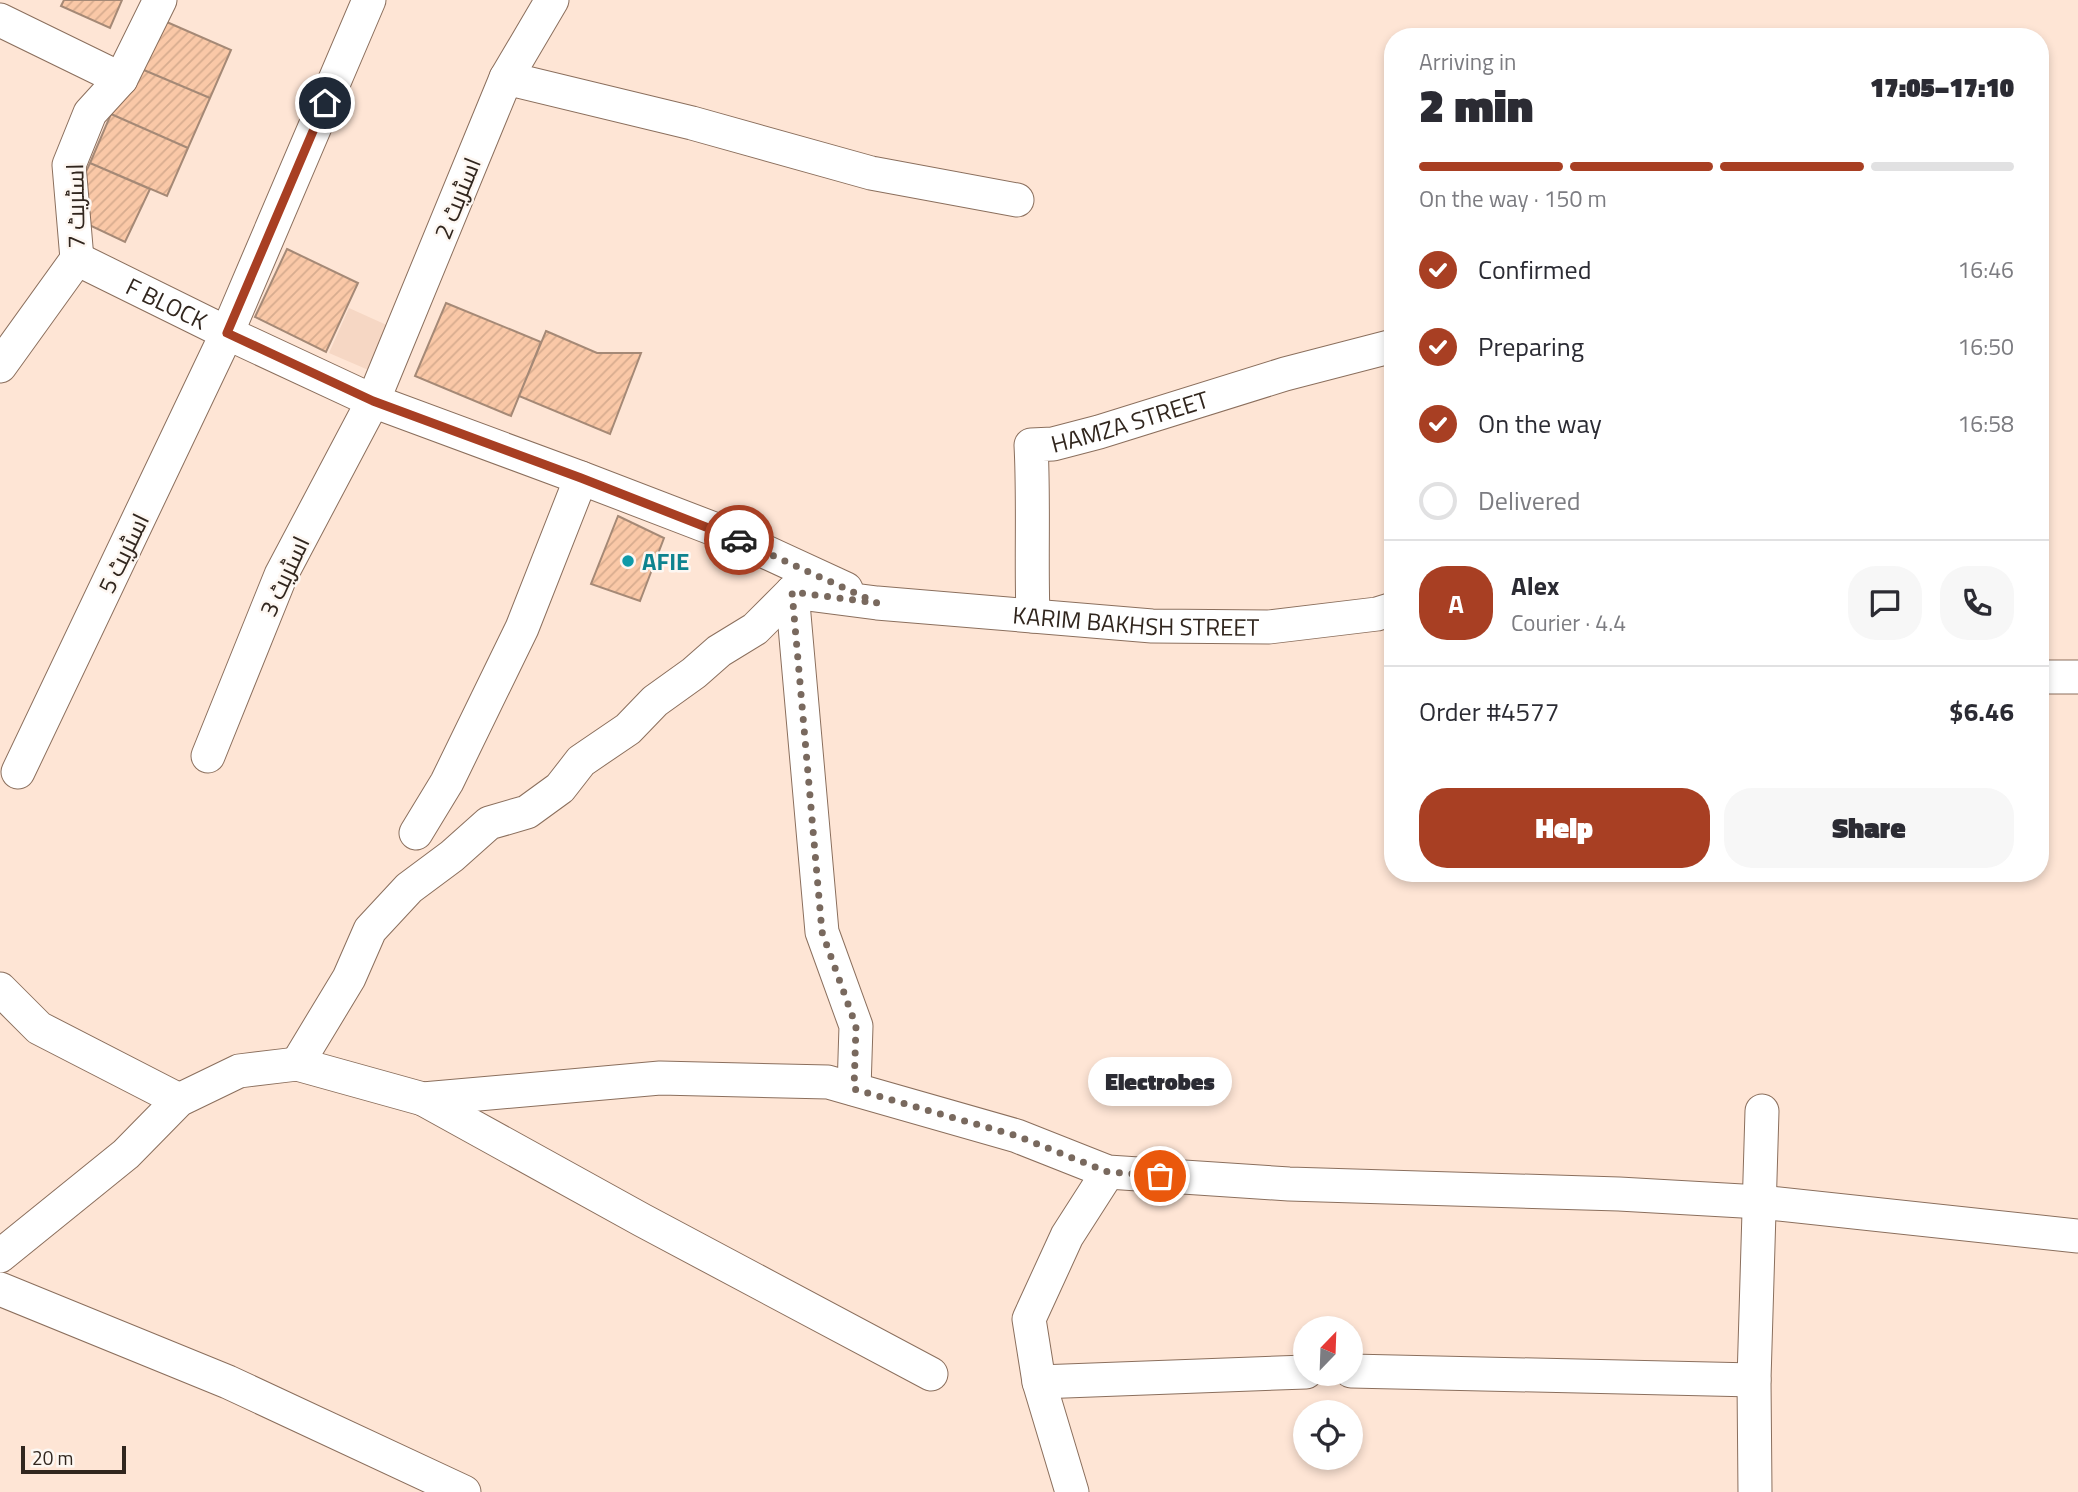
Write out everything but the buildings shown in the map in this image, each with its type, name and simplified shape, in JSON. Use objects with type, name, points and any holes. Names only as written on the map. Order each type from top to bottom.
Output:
[{"type":"street","name":"اسٹریٹ 7","points":[[0,366],[77,259],[69,165],[90,113],[121,79],[160,0]]},
{"type":"street","name":"اسٹریٹ 5","points":[[18,772],[227,333],[369,0]]},
{"type":"street","name":"اسٹریٹ 2","points":[[373,401],[506,78],[552,0]]},
{"type":"street","points":[[0,20],[121,79]]},
{"type":"street","points":[[506,78],[692,123],[870,173],[1017,200]]},
{"type":"street","name":"F BLOCK","points":[[77,259],[373,401],[727,534],[877,603]]},
{"type":"street","name":"HAMZA STREET","points":[[1033,616],[1031,565],[1034,489],[1031,445],[1052,444],[1099,432],[1286,374],[1384,348]]},
{"type":"street","name":"اسٹریٹ 3","points":[[208,756],[281,575],[373,401]]},
{"type":"street","points":[[416,833],[447,782],[522,628],[581,478]]},
{"type":"street","points":[[297,1064],[349,978],[370,930],[409,888],[452,856],[489,823],[527,812],[560,788],[581,761],[628,729],[654,701],[694,673],[719,651],[755,629],[792,592]]},
{"type":"street","points":[[792,592],[822,932],[856,1026],[854,1089]]},
{"type":"street","name":"KARIM BAKHSH STREET","points":[[792,592],[877,603],[1152,626],[1269,627],[1384,612]]},
{"type":"street","points":[[2049,677],[2078,677]]},
{"type":"street","points":[[0,989],[39,1028],[179,1100]]},
{"type":"street","points":[[2,1252],[125,1154],[179,1100],[239,1071],[297,1064],[424,1099],[642,1220],[931,1374]]},
{"type":"street","points":[[424,1099],[660,1078],[828,1082],[1017,1136],[1108,1172],[1289,1184],[1605,1193],[1760,1202],[2078,1237]]},
{"type":"street","points":[[1755,1492],[1754,1380],[1762,1111]]},
{"type":"street","points":[[1072,1492],[1039,1382],[1029,1319],[1067,1236],[1108,1172]]},
{"type":"street","points":[[0,1289],[228,1382],[464,1492]]},
{"type":"street","points":[[1363,1371],[1754,1380]]},
{"type":"street","points":[[1039,1382],[1293,1372]]},
{"type":"shaded area","points":[[349,308],[391,327],[373,372],[329,353]]},
{"type":"way so far","points":[[739,540],[877,603],[792,592],[822,932],[856,1026],[854,1089],[1017,1136],[1108,1172],[1160,1176]]},
{"type":"place","name":"AFIE","points":[[628,561]]},
{"type":"place","name":"Electrobes","points":[[1160,1176]]},
{"type":"route","points":[[325,103],[227,333],[373,401],[739,540]]}]
